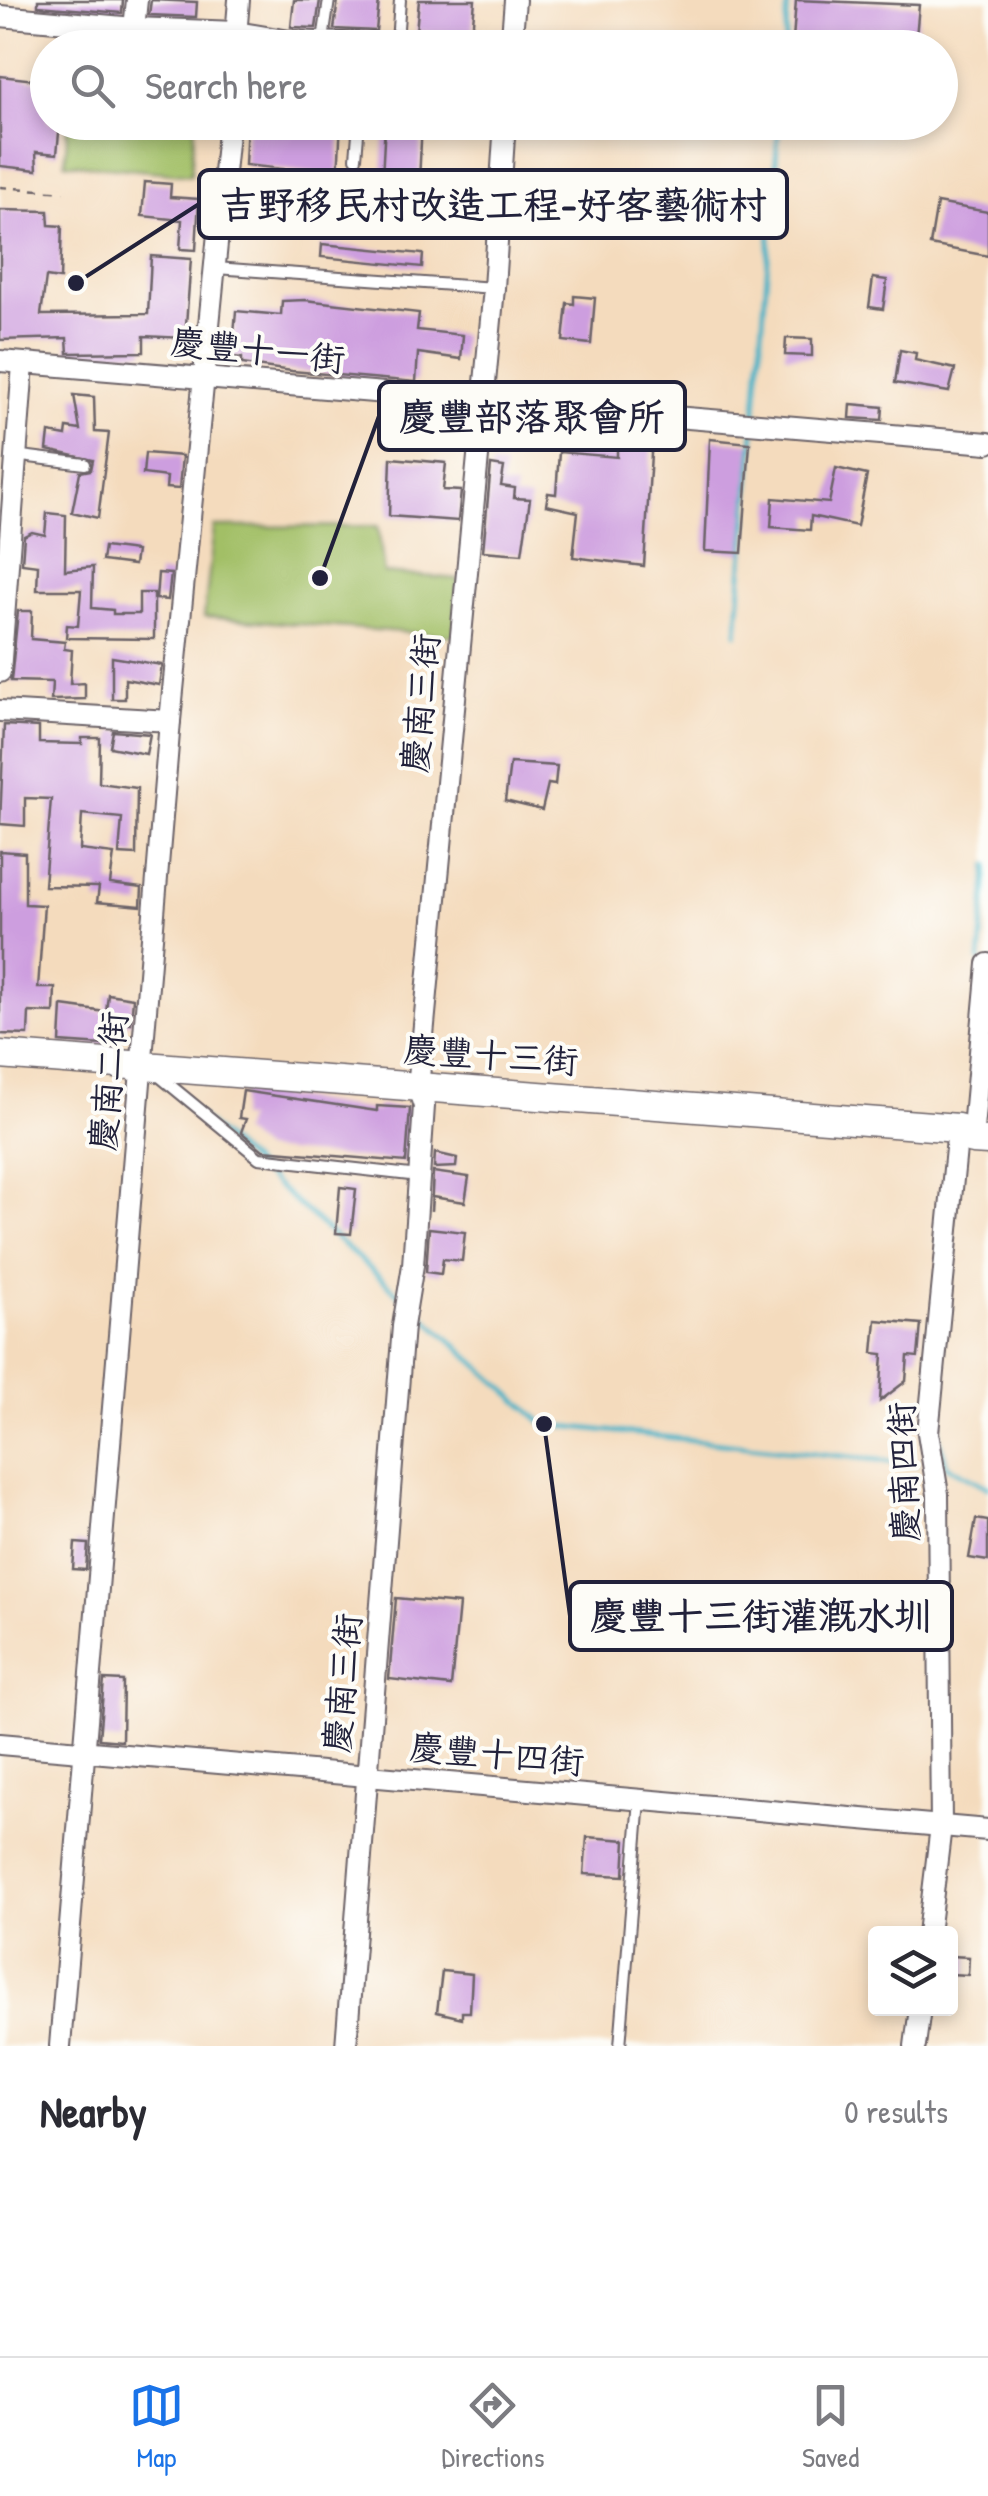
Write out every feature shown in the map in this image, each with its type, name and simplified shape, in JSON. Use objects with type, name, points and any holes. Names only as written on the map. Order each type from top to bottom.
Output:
[{"type":"street","points":[[134,28],[137,0]]},
{"type":"street","points":[[237,30],[239,0]]},
{"type":"street","points":[[512,30],[515,0]]},
{"type":"street","points":[[0,16],[151,30]]},
{"type":"street","name":"慶南二街","points":[[60,2046],[170,721],[228,140]]},
{"type":"street","name":"慶南三街","points":[[346,2046],[403,1326],[413,1266],[424,1106],[418,1088],[494,288],[504,140]]},
{"type":"street","name":"慶豐十一街","points":[[0,361],[205,375],[480,404],[755,420],[988,442]]},
{"type":"street","points":[[0,672],[13,454],[23,364]]},
{"type":"street","points":[[0,712],[170,721]]},
{"type":"street","name":"慶南四街","points":[[929,1926],[941,1826],[938,1494],[928,1434],[973,1136],[988,964]]},
{"type":"street","name":"慶豐十三街","points":[[0,1055],[142,1063],[973,1136]]},
{"type":"street","name":"慶豐十四街","points":[[0,1744],[988,1830]]},
{"type":"street","points":[[915,2046],[919,2016]]},
{"type":"lane","points":[[324,30],[329,0]]},
{"type":"lane","points":[[398,30],[400,0]]},
{"type":"lane","points":[[356,158],[358,140]]},
{"type":"lane","points":[[224,183],[499,209]]},
{"type":"lane","points":[[216,268],[494,288]]},
{"type":"lane","points":[[13,454],[85,464]]},
{"type":"lane","points":[[142,1063],[259,1158],[419,1176]]},
{"type":"lane","points":[[620,2046],[640,1799]]},
{"type":"path","points":[[0,186],[64,192]]},
{"type":"green space","points":[[67,140],[194,140],[191,175],[65,163]]},
{"type":"green space","points":[[378,526],[384,573],[458,579],[454,636],[204,617],[214,527]]},
{"type":"building","points":[[38,0],[123,0],[122,13],[38,6]]},
{"type":"building","points":[[151,0],[197,2],[196,17],[149,15]]},
{"type":"building","points":[[294,0],[320,0],[316,28],[291,27]]},
{"type":"building","points":[[338,0],[379,0],[376,30],[334,29]]},
{"type":"building","points":[[419,0],[475,0],[472,30],[416,30]]},
{"type":"building","points":[[796,0],[919,5],[917,30],[794,30]]},
{"type":"building","points":[[0,76],[30,79],[30,140],[58,140],[57,154],[36,152],[37,170],[0,166]]},
{"type":"building","points":[[246,140],[340,140],[338,175],[245,165]]},
{"type":"building","points":[[384,140],[421,140],[419,181],[382,178]]},
{"type":"building","points":[[145,182],[171,184],[170,197],[199,199],[196,250],[180,249],[182,220],[142,216]]},
{"type":"building","points":[[937,203],[988,212],[988,256],[930,245]]},
{"type":"building","points":[[0,210],[48,211],[49,225],[62,226],[60,279],[46,277],[41,315],[148,314],[151,256],[191,259],[185,338],[144,336],[144,352],[68,353],[67,338],[0,340]]},
{"type":"building","points":[[322,244],[423,254],[422,267],[321,257]]},
{"type":"building","points":[[873,278],[887,280],[883,309],[869,307]]},
{"type":"building","points":[[574,296],[595,298],[591,344],[563,341],[567,303],[574,304]]},
{"type":"building","points":[[305,300],[419,313],[417,330],[463,335],[461,359],[418,353],[416,382],[292,371],[242,364],[242,358],[232,357],[236,311],[281,315],[282,301]]},
{"type":"building","points":[[786,338],[812,339],[812,356],[785,355]]},
{"type":"building","points":[[900,350],[916,353],[915,360],[955,369],[949,392],[895,383]]},
{"type":"building","points":[[74,395],[94,397],[95,432],[109,433],[98,518],[72,512],[80,472],[91,470],[93,460],[47,450],[49,433],[66,436],[67,428],[80,430]]},
{"type":"building","points":[[851,404],[883,407],[882,420],[850,418]]},
{"type":"building","points":[[617,437],[652,438],[644,566],[573,557],[578,512],[546,505],[548,493],[556,494],[559,452],[617,457]]},
{"type":"building","points":[[710,439],[750,443],[742,553],[705,551]]},
{"type":"building","points":[[145,453],[182,456],[179,489],[166,488],[167,477],[143,474]]},
{"type":"building","points":[[391,458],[446,463],[443,490],[461,491],[458,521],[389,516]]},
{"type":"building","points":[[491,465],[504,467],[501,486],[515,488],[514,498],[530,499],[522,554],[483,551]]},
{"type":"building","points":[[836,468],[867,475],[857,526],[811,516],[810,530],[771,527],[773,498],[829,503]]},
{"type":"building","points":[[47,513],[66,515],[65,570],[93,567],[92,608],[113,610],[113,614],[139,614],[139,593],[154,593],[154,639],[66,638],[67,625],[78,626],[81,590],[37,590],[38,565],[22,563],[24,536],[32,532],[45,535]]},
{"type":"building","points":[[104,547],[136,551],[134,565],[102,561]]},
{"type":"building","points":[[158,573],[171,574],[168,600],[156,599]]},
{"type":"building","points":[[18,611],[32,611],[31,639],[65,642],[64,649],[72,650],[70,684],[85,683],[85,699],[51,700],[52,682],[11,681]]},
{"type":"building","points":[[112,657],[162,665],[159,685],[125,679],[125,699],[112,699]]},
{"type":"building","points":[[4,725],[39,727],[39,743],[82,744],[82,738],[100,738],[99,783],[137,788],[136,855],[119,854],[122,818],[82,814],[80,850],[114,854],[110,884],[142,888],[141,906],[97,902],[99,887],[44,886],[51,799],[25,798],[25,826],[0,824]]},
{"type":"building","points":[[113,731],[150,734],[146,754],[110,747]]},
{"type":"building","points":[[510,763],[557,766],[555,785],[548,784],[542,810],[505,801]]},
{"type":"building","points":[[0,851],[25,853],[25,904],[44,905],[38,988],[55,988],[54,1013],[29,1012],[28,1035],[0,1034]]},
{"type":"building","points":[[108,994],[133,998],[131,1023],[122,1022],[118,1046],[60,1042],[62,1006],[106,1012]]},
{"type":"building","points":[[243,1091],[377,1111],[377,1106],[410,1108],[406,1162],[263,1150],[241,1132],[246,1119],[239,1118]]},
{"type":"building","points":[[435,1153],[457,1158],[456,1167],[434,1168]]},
{"type":"building","points":[[433,1172],[469,1177],[465,1202],[432,1197],[431,1211]]},
{"type":"building","points":[[340,1187],[356,1189],[351,1234],[336,1233]]},
{"type":"building","points":[[429,1228],[465,1232],[462,1261],[443,1259],[441,1274],[426,1272]]},
{"type":"building","points":[[876,1320],[921,1324],[918,1357],[908,1356],[906,1381],[880,1401],[883,1354],[873,1353]]},
{"type":"building","points":[[976,1519],[988,1521],[988,1561],[969,1558]]},
{"type":"building","points":[[75,1543],[88,1544],[86,1570],[73,1569]]},
{"type":"building","points":[[396,1598],[459,1604],[451,1686],[389,1679]]},
{"type":"building","points":[[104,1680],[123,1681],[122,1741],[99,1739]]},
{"type":"building","points":[[587,1837],[626,1840],[624,1876],[584,1874]]},
{"type":"building","points":[[958,1956],[969,1957],[968,1975],[958,1974]]},
{"type":"building","points":[[442,1971],[472,1974],[470,2012],[462,2012],[462,2018],[437,2012]]},
{"type":"waterway","points":[[786,30],[788,0]]},
{"type":"waterway","points":[[755,421],[778,140]]},
{"type":"waterway","points":[[737,633],[754,432]]},
{"type":"waterway","points":[[980,961],[988,865]]},
{"type":"waterway","points":[[183,1102],[403,1298]]},
{"type":"waterway","points":[[411,1305],[544,1424],[916,1464]]},
{"type":"waterway","points":[[943,1382],[938,1435],[947,1466],[988,1487]]},
{"type":"place","name":"吉野移民村改造工程-好客藝術村","points":[[76,283]]},
{"type":"place","name":"慶豐部落聚會所","points":[[320,578]]},
{"type":"place","name":"慶豐十三街灌溉水圳","points":[[544,1424]]}]
